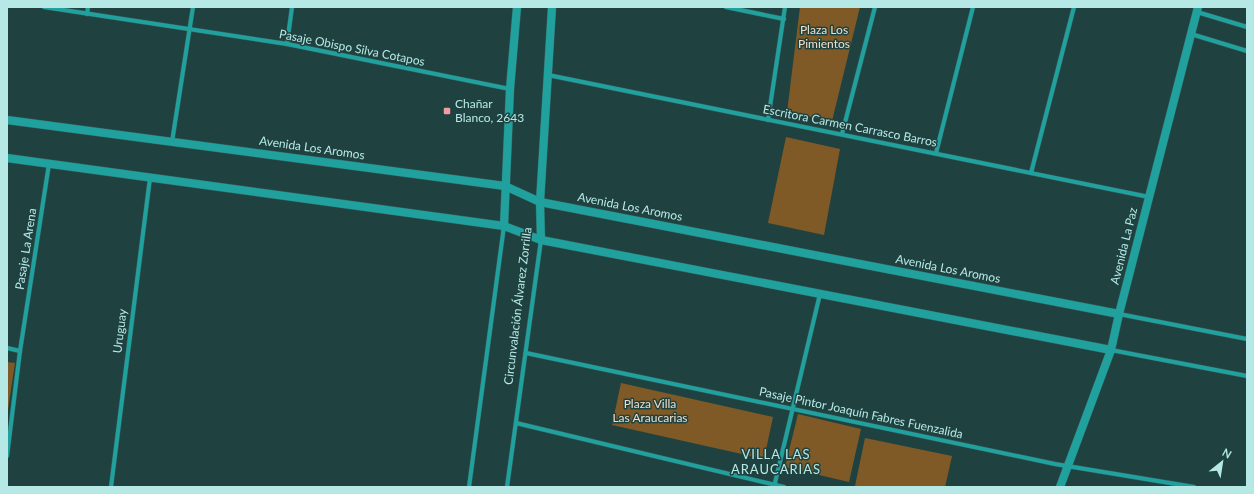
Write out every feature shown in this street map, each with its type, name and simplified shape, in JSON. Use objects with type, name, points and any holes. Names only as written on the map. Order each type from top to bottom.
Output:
[{"type":"main road","name":"Circunvalación Álvarez Zorrilla","points":[[504,226],[510,89],[517,7]]},
{"type":"main road","name":"Circunvalación Álvarez Zorrilla","points":[[541,240],[540,202],[552,7]]},
{"type":"main road","name":"Avenida La Paz","points":[[1060,487],[1112,350],[1119,314],[1197,10]]},
{"type":"main road","name":"Avenida Los Aromos","points":[[7,120],[505,186],[540,202],[1119,314]]},
{"type":"main road","points":[[7,158],[504,226],[541,240],[1112,350]]},
{"type":"street","name":"Pasaje Obispo Silva Cotapos","points":[[44,7],[287,44],[510,89]]},
{"type":"street","points":[[87,14],[88,7]]},
{"type":"street","points":[[172,142],[193,7]]},
{"type":"street","points":[[287,44],[292,7]]},
{"type":"street","points":[[726,7],[784,19]]},
{"type":"street","points":[[768,120],[785,7]]},
{"type":"street","points":[[842,134],[875,7]]},
{"type":"street","points":[[936,153],[973,7]]},
{"type":"street","points":[[1031,173],[1074,7]]},
{"type":"street","points":[[1197,10],[1247,27]]},
{"type":"street","points":[[1191,34],[1247,50]]},
{"type":"street","name":"Escritora Carmen Carrasco Barros","points":[[547,75],[1149,197]]},
{"type":"street","name":"Pasaje La Arena","points":[[7,456],[20,351],[49,164]]},
{"type":"street","name":"Uruguay","points":[[111,487],[150,178]]},
{"type":"street","name":"Circunvalación Álvarez Zorrilla","points":[[469,487],[504,226]]},
{"type":"street","name":"Circunvalación Álvarez Zorrilla","points":[[507,487],[541,240]]},
{"type":"street","points":[[774,486],[820,294]]},
{"type":"street","name":"Avenida Los Aromos","points":[[1119,314],[1247,339]]},
{"type":"street","points":[[7,348],[20,351]]},
{"type":"street","points":[[1112,350],[1247,376]]},
{"type":"street","name":"Pasaje Pintor Joaquín Fabres Fuenzalida","points":[[526,353],[1067,467],[1194,487]]},
{"type":"street","points":[[516,423],[774,486],[784,487]]},
{"type":"green space","name":"Plaza Los Pimientos","points":[[800,7],[860,7],[832,121],[787,112]]},
{"type":"green space","points":[[786,137],[840,149],[824,235],[768,223]]},
{"type":"green space","points":[[7,362],[15,363],[7,416]]},
{"type":"green space","name":"Plaza Villa Las Araucarias","points":[[621,383],[773,417],[764,459],[612,425]]},
{"type":"green space","points":[[798,414],[861,429],[849,482],[785,467]]},
{"type":"green space","points":[[865,438],[952,456],[945,487],[855,486]]},
{"type":"place","name":"Chañar Blanco, 2643","points":[[447,111]]},
{"type":"district","name":"VILLA LAS ARAUCARIAS","points":[[776,462]]}]
